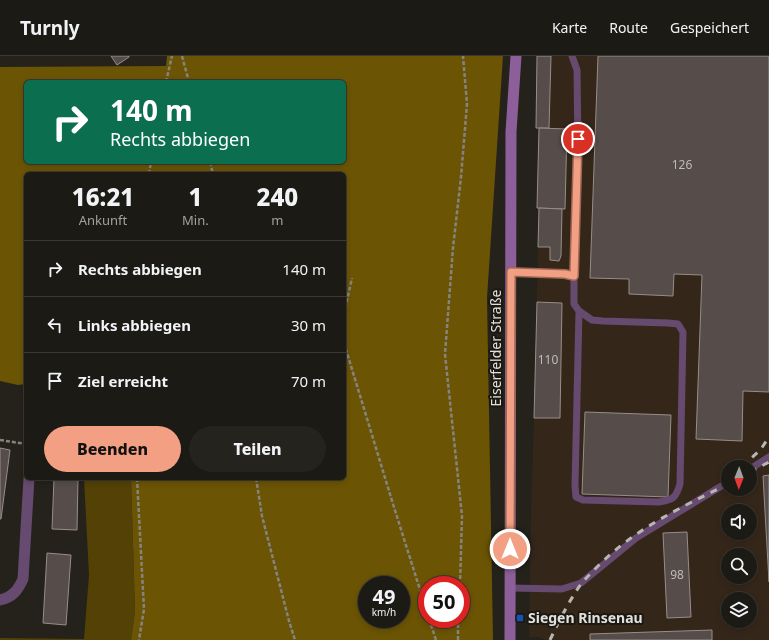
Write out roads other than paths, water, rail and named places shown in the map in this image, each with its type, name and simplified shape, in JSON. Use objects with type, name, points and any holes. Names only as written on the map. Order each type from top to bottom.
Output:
[{"type":"main road","name":"Eiserfelder Straße","points":[[510,640],[511,132],[516,56]]},
{"type":"street","points":[[0,600],[7,599],[14,593],[23,579],[29,480]]},
{"type":"lane","points":[[572,56],[578,70],[578,152],[574,304],[579,311],[592,320],[678,324],[683,332],[680,484],[678,493],[670,500],[659,502],[583,500],[576,497],[575,478],[579,311]]},
{"type":"lane","points":[[511,272],[565,274],[574,276]]},
{"type":"lane","points":[[757,465],[769,457]]},
{"type":"lane","points":[[510,588],[562,589],[581,583],[636,538],[721,486]]},
{"type":"railway","points":[[749,460],[761,449],[769,437]]},
{"type":"railway","points":[[757,468],[769,462]]},
{"type":"railway","points":[[550,640],[572,597],[581,584],[598,566],[643,530],[721,488]]},
{"type":"place","name":"Siegen Rinsenau","points":[[520,618]]}]
